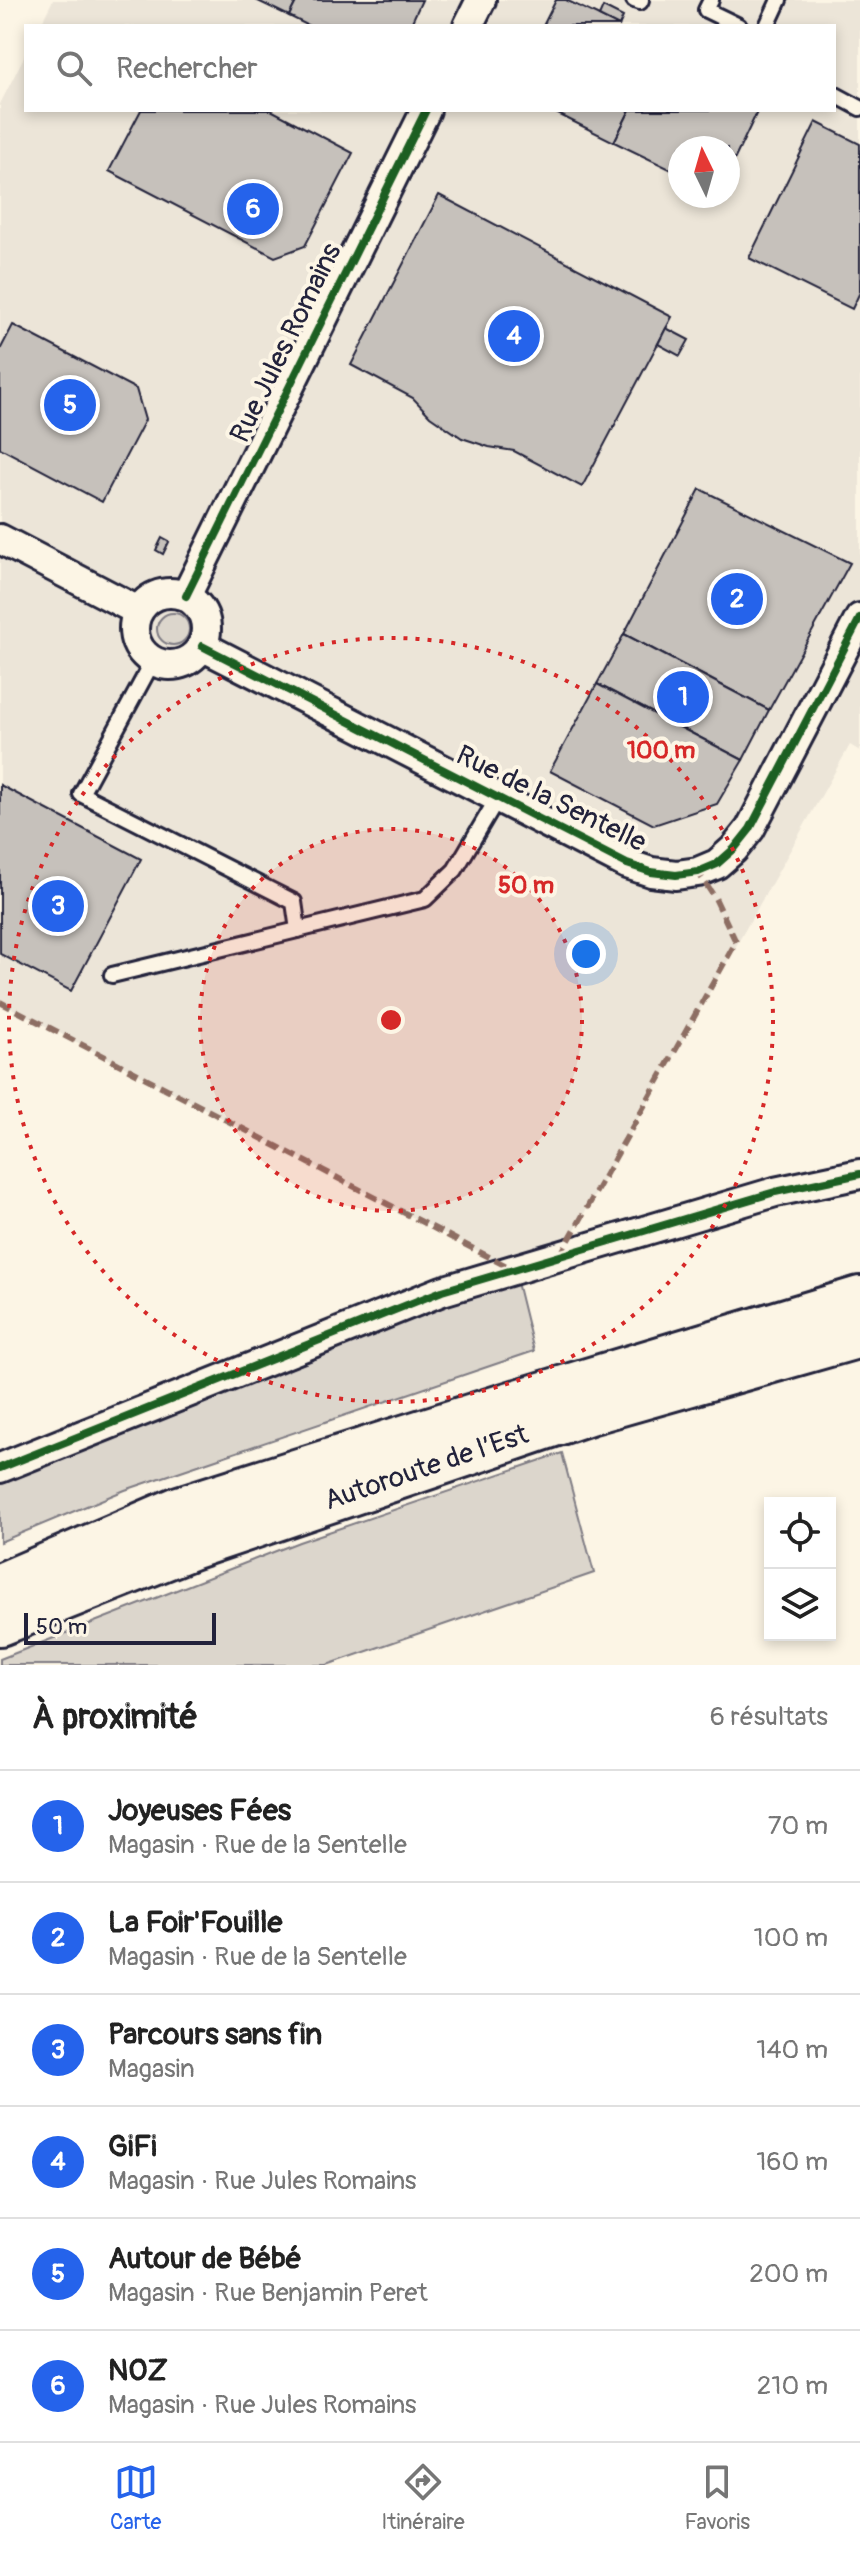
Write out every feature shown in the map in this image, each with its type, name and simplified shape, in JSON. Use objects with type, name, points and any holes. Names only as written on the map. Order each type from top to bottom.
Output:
[{"type":"highway","name":"Autoroute de l’Est","points":[[0,1586],[179,1509],[508,1405],[860,1299]]},
{"type":"highway","name":"Autoroute de l’Est","points":[[0,1623],[191,1547],[589,1412],[860,1335]]},
{"type":"street","points":[[469,24],[481,0]]},
{"type":"street","name":"Rue Jules Romains","points":[[186,596],[425,112]]},
{"type":"street","points":[[0,539],[138,611]]},
{"type":"street","points":[[164,593],[186,596],[195,603],[206,623],[202,646],[195,655],[175,665],[153,661],[144,654],[134,634],[138,611],[154,597],[164,593]]},
{"type":"street","name":"Rue de la Sentelle","points":[[202,646],[627,864],[651,872],[676,875],[698,872],[717,864],[750,829],[860,618]]},
{"type":"street","points":[[0,1468],[442,1291],[775,1192],[860,1174]]},
{"type":"lane","points":[[634,0],[641,0]]},
{"type":"lane","points":[[711,0],[706,10],[735,24]]},
{"type":"lane","points":[[768,24],[779,0]]},
{"type":"lane","points":[[836,95],[859,106]]},
{"type":"lane","points":[[153,661],[81,794],[294,902],[298,930]]},
{"type":"lane","points":[[112,975],[425,899],[455,870],[497,799]]},
{"type":"shaded area","points":[[53,0],[860,0],[860,751],[850,745],[560,1256],[514,1270],[0,1002],[0,104],[24,57],[24,112],[836,112],[836,24],[41,24]]},
{"type":"shaded area","points":[[173,613],[184,618],[189,629],[184,640],[173,645],[162,640],[157,629],[162,618]]},
{"type":"shaded area","points":[[514,1270],[534,1351],[125,1490],[0,1542],[0,1481],[330,1353]]},
{"type":"shaded area","points":[[562,1453],[594,1573],[327,1665],[0,1665],[0,1659],[299,1542]]},
{"type":"building","points":[[256,0],[297,0],[289,16]]},
{"type":"building","points":[[297,0],[422,0],[411,24],[305,24],[289,16]]},
{"type":"building","points":[[556,0],[566,0],[616,24],[544,24]]},
{"type":"building","points":[[603,7],[623,17],[620,24],[615,24],[599,16]]},
{"type":"building","points":[[140,112],[275,112],[353,153],[305,246],[275,257],[109,171]]},
{"type":"building","points":[[554,112],[629,112],[614,142]]},
{"type":"building","points":[[629,112],[757,112],[740,148],[740,136],[668,136],[668,168],[614,142]]},
{"type":"building","points":[[816,122],[860,144],[860,292],[852,309],[749,258]]},
{"type":"building","points":[[439,195],[672,317],[582,487],[514,451],[462,438],[430,416],[413,398],[351,365]]},
{"type":"building","points":[[13,325],[136,389],[145,420],[102,502],[0,448],[0,350]]},
{"type":"building","points":[[666,328],[689,340],[680,356],[658,344]]},
{"type":"building","points":[[700,489],[850,563],[769,710],[624,634]]},
{"type":"building","points":[[162,538],[169,542],[163,554],[156,550]]},
{"type":"building","points":[[624,634],[769,710],[743,760],[597,684]]},
{"type":"building","points":[[597,684],[743,760],[717,804],[654,825],[550,771]]},
{"type":"building","points":[[0,785],[141,859],[71,991],[0,954]]},
{"type":"marked path","points":[[560,1256],[736,942],[715,898],[698,872]]},
{"type":"marked path","points":[[0,1002],[514,1270]]},
{"type":"cycle path","points":[[186,596],[425,112]]},
{"type":"cycle path","points":[[202,646],[627,864],[651,872],[676,875],[698,872],[717,864],[750,829],[860,618]]},
{"type":"cycle path","points":[[0,1468],[442,1291],[775,1192],[860,1174]]},
{"type":"place","name":"NOZ","points":[[253,209]]},
{"type":"place","name":"GiFi","points":[[514,336]]},
{"type":"place","name":"Autour de Bébé","points":[[70,405]]},
{"type":"place","name":"La Foir'Fouille","points":[[737,599]]},
{"type":"place","name":"Joyeuses Fées","points":[[683,697]]},
{"type":"place","name":"Parcours sans fin","points":[[58,906]]}]
